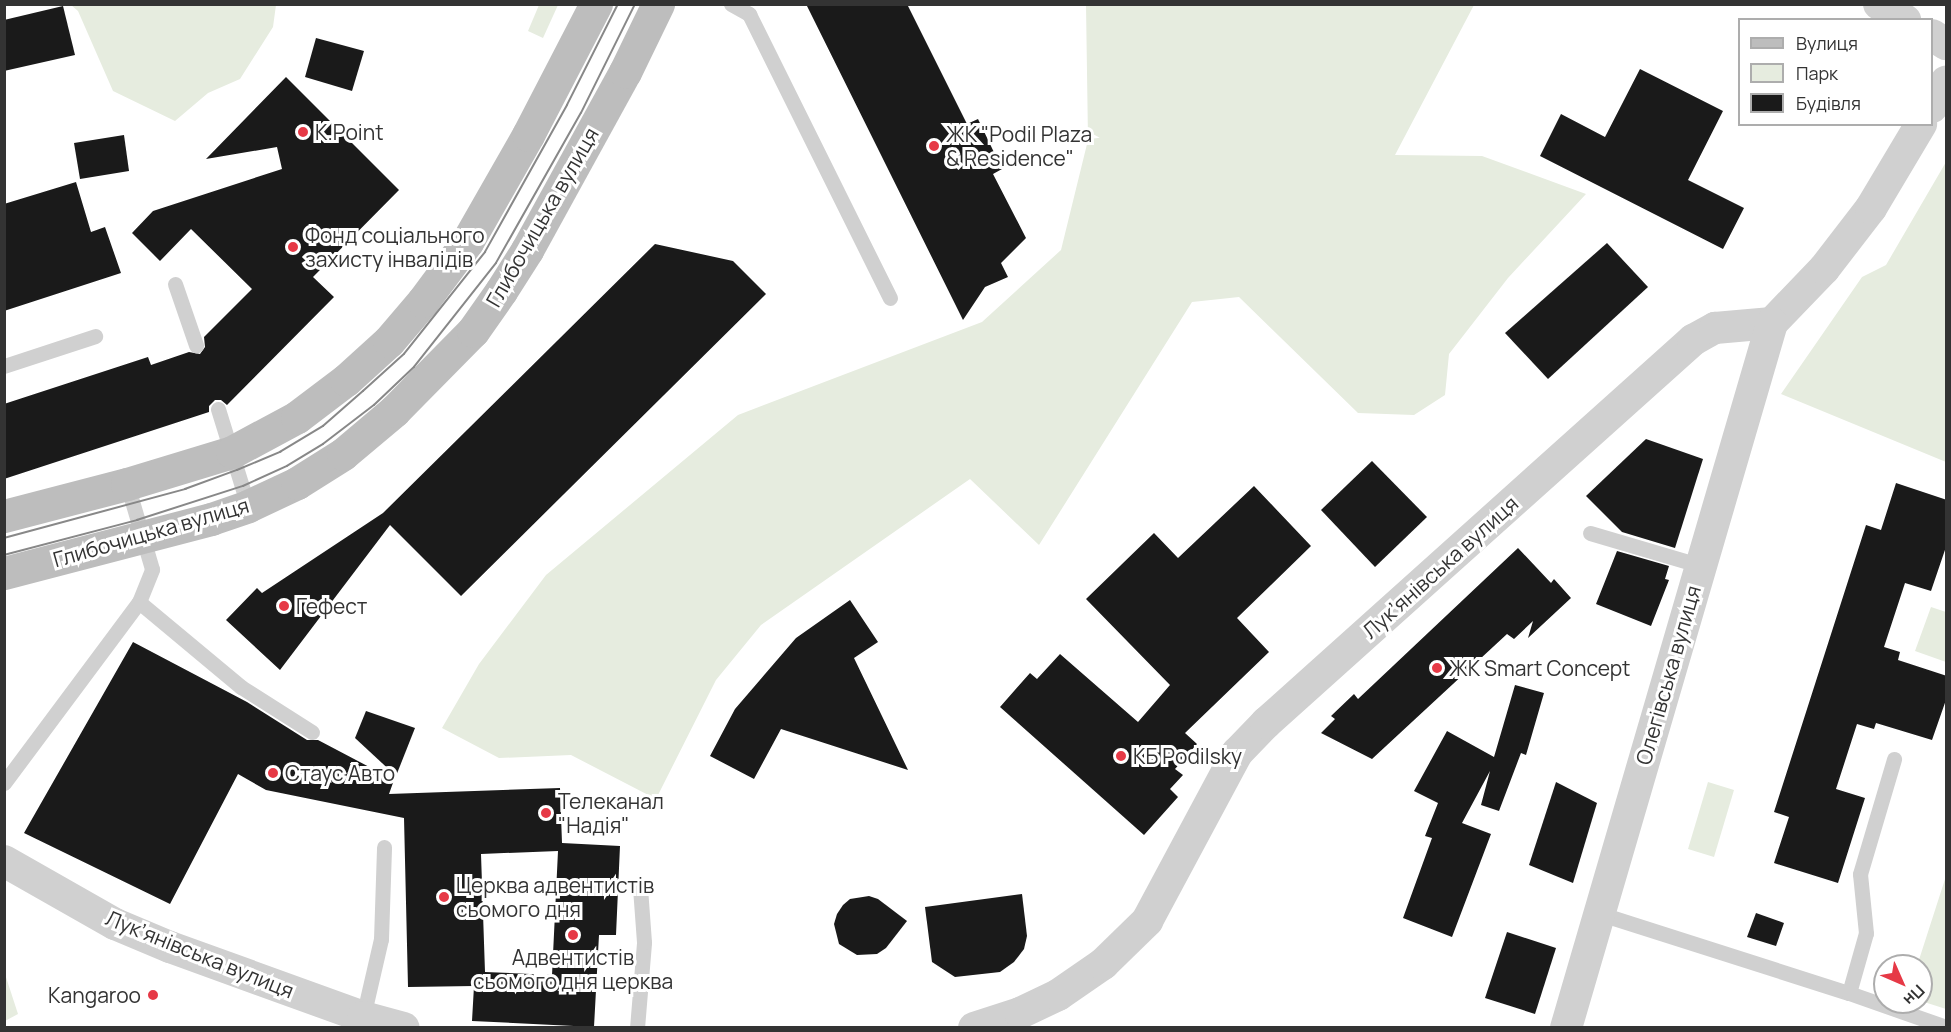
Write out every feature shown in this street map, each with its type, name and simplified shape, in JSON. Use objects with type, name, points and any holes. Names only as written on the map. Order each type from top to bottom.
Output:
[{"type":"main road","points":[[4,516],[127,484],[232,452],[297,417],[346,380],[388,341],[423,302],[467,242],[528,135],[596,4]]},
{"type":"main road","name":"Глибочицька вулиця","points":[[4,573],[210,519],[248,506],[297,483],[343,454],[394,411],[473,331],[527,250],[625,72],[657,4]]},
{"type":"street","points":[[1879,4],[1902,18]]},
{"type":"street","points":[[1933,36],[1947,44]]},
{"type":"street","points":[[1933,105],[1947,82]]},
{"type":"street","points":[[1772,323],[1824,269],[1864,217],[1920,126]]},
{"type":"street","name":"Лукʼянівська вулиця","points":[[974,1028],[1020,1013],[1058,995],[1114,953],[1147,921],[1238,753],[1266,723],[1693,340],[1715,328],[1772,323]]},
{"type":"street","name":"Олегівська вулиця","points":[[1566,1028],[1601,914],[1699,566],[1772,323]]},
{"type":"street","name":"Лукʼянівська вулиця","points":[[4,861],[115,924],[170,947],[363,1017],[404,1028]]},
{"type":"lane","points":[[731,4],[752,9],[890,298]]},
{"type":"lane","points":[[175,284],[196,345]]},
{"type":"lane","points":[[4,366],[95,336]]},
{"type":"lane","points":[[218,409],[248,506]]},
{"type":"lane","points":[[4,783],[140,602],[152,569],[127,484]]},
{"type":"lane","points":[[1590,533],[1699,566]]},
{"type":"lane","points":[[140,602],[241,687],[312,732]]},
{"type":"lane","points":[[1849,993],[1866,933],[1860,874],[1894,759]]},
{"type":"lane","points":[[363,1017],[381,939],[384,848]]},
{"type":"lane","points":[[637,1028],[644,942],[640,887]]},
{"type":"lane","points":[[1601,914],[1849,993],[1947,1027]]},
{"type":"green space","points":[[71,5],[276,5],[273,27],[240,79],[208,93],[175,121],[113,91],[78,11]]},
{"type":"green space","points":[[539,5],[558,5],[543,38],[528,31]]},
{"type":"green space","points":[[1086,5],[1474,5],[1395,155],[1482,156],[1586,194],[1508,278],[1449,354],[1445,395],[1414,415],[1358,413],[1239,297],[1192,302],[1039,545],[970,479],[761,625],[716,680],[656,799],[571,755],[499,758],[442,728],[479,664],[546,575],[738,415],[982,322],[1061,250],[1088,140]]},
{"type":"green space","points":[[1946,162],[1946,462],[1781,394],[1862,277],[1886,265]]},
{"type":"green space","points":[[1931,607],[1946,612],[1946,662],[1915,651]]},
{"type":"green space","points":[[1708,782],[1734,790],[1714,857],[1688,849]]},
{"type":"green space","points":[[1946,876],[1946,1009],[1933,1005],[1933,954],[1921,954]]},
{"type":"green space","points":[[4,971],[18,1014],[5,1021],[4,1021]]},
{"type":"building","name":"ЖК \"Podil Plaza & Residence\"","points":[[806,4],[907,4],[967,124],[978,119],[1002,169],[993,174],[1026,238],[1001,263],[1008,277],[985,287],[963,320]]},
{"type":"building","points":[[63,6],[75,55],[4,71],[4,20]]},
{"type":"building","points":[[316,38],[364,51],[352,91],[305,77]]},
{"type":"building","points":[[1640,69],[1723,111],[1688,180],[1744,208],[1723,249],[1540,156],[1561,114],[1605,137]]},
{"type":"building","name":"Фонд соціального захисту інвалідів","points":[[286,77],[399,190],[313,277],[334,297],[227,405],[221,400],[215,400],[209,406],[209,412],[4,479],[4,404],[148,357],[151,365],[189,352],[200,354],[205,347],[204,337],[252,289],[191,229],[160,261],[132,233],[153,211],[282,169],[277,147],[206,159]]},
{"type":"building","points":[[124,135],[129,171],[80,179],[74,143]]},
{"type":"building","points":[[76,182],[91,232],[105,227],[121,273],[4,311],[4,204]]},
{"type":"building","points":[[1607,243],[1648,287],[1548,379],[1505,333]]},
{"type":"building","points":[[655,244],[733,261],[766,294],[461,596],[390,525],[280,670],[226,620],[257,588],[262,593],[383,513]]},
{"type":"building","points":[[1646,439],[1703,459],[1675,548],[1622,532],[1586,496]]},
{"type":"building","points":[[1372,461],[1427,517],[1375,567],[1321,510]]},
{"type":"building","points":[[1896,483],[1947,500],[1947,544],[1931,591],[1905,583],[1884,647],[1900,652],[1898,660],[1947,676],[1947,697],[1932,740],[1876,723],[1874,729],[1857,724],[1836,789],[1865,798],[1838,883],[1774,863],[1789,817],[1774,812],[1866,525],[1881,530]]},
{"type":"building","points":[[1254,486],[1311,546],[1237,618],[1269,652],[1185,733],[1197,744],[1175,769],[1183,775],[1170,789],[1178,797],[1144,835],[1000,707],[1030,673],[1037,679],[1060,654],[1138,722],[1170,685],[1086,599],[1154,533],[1178,558]]},
{"type":"building","name":"ЖК Smart Concept","points":[[1518,548],[1551,583],[1554,579],[1571,598],[1528,638],[1533,621],[1514,639],[1507,634],[1372,759],[1321,733],[1335,719],[1331,716],[1354,694],[1358,699]]},
{"type":"building","points":[[1617,551],[1669,566],[1665,579],[1669,580],[1651,626],[1596,604]]},
{"type":"building","points":[[850,600],[878,642],[854,658],[908,770],[781,729],[754,779],[710,756],[735,709],[796,638]]},
{"type":"building","points":[[133,642],[247,702],[307,740],[318,740],[394,780],[389,794],[560,788],[562,843],[620,846],[616,935],[599,935],[594,1027],[472,1021],[474,986],[408,987],[404,818],[266,790],[238,774],[170,904],[24,833]],"holes":[[[558,851],[552,975],[485,972],[481,854]]]},
{"type":"building","points":[[1515,685],[1544,693],[1526,755],[1521,753],[1499,811],[1481,805],[1490,771],[1462,823],[1491,834],[1452,937],[1403,918],[1432,838],[1425,836],[1438,803],[1414,791],[1447,731],[1494,757]]},
{"type":"building","points":[[366,711],[415,728],[396,776],[355,738]]},
{"type":"building","points":[[1556,782],[1597,803],[1573,883],[1529,865]]},
{"type":"building","points":[[1022,894],[1027,936],[1024,949],[1014,962],[1000,972],[955,977],[932,962],[925,907]]},
{"type":"building","points":[[869,896],[878,899],[907,921],[886,948],[877,954],[857,955],[839,944],[834,924],[837,914],[850,899]]},
{"type":"building","points":[[1756,913],[1784,923],[1776,946],[1747,937]]},
{"type":"building","points":[[1507,932],[1556,948],[1535,1014],[1485,998]]},
{"type":"tram line","points":[[4,538],[185,489],[280,452],[323,426],[404,354],[485,252],[567,105],[618,4]]},
{"type":"tram line","points":[[4,555],[137,520],[243,486],[287,466],[323,444],[374,405],[414,367],[496,263],[581,113],[635,4]]},
{"type":"place","name":"K.Point","points":[[303,132]]},
{"type":"place","name":"ЖК \"Podil Plaza & Residence\"","points":[[934,146]]},
{"type":"place","name":"Фонд соціального захисту інвалідів","points":[[293,247]]},
{"type":"place","name":"Гефест","points":[[284,606]]},
{"type":"place","name":"ЖК Smart Concept","points":[[1437,668]]},
{"type":"place","name":"КБ Podilsky","points":[[1121,756]]},
{"type":"place","name":"Стаус Авто","points":[[273,773]]},
{"type":"place","name":"Телеканал \"Надія\"","points":[[546,813]]},
{"type":"place","name":"Церква адвентистів сьомого дня","points":[[444,897]]},
{"type":"place","name":"Адвентистів сьомого дня церква","points":[[573,935]]},
{"type":"place","name":"Kangaroo","points":[[153,995]]}]
